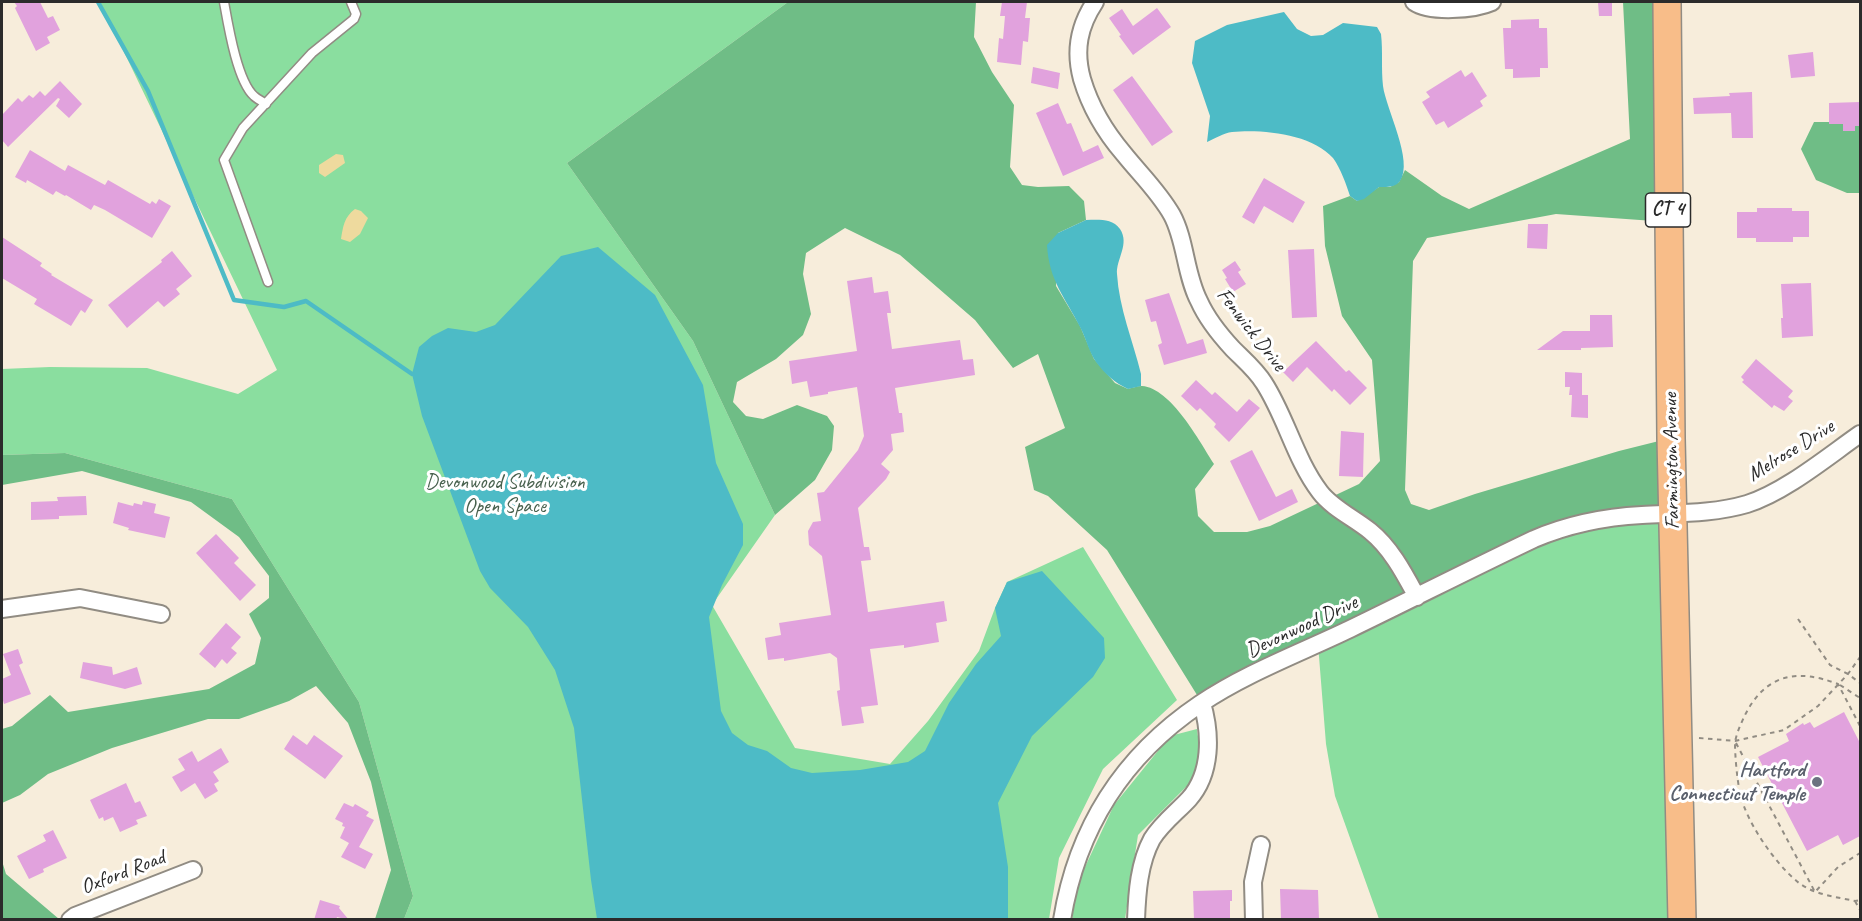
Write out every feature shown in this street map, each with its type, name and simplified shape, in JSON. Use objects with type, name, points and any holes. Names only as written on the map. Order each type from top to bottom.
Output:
[{"type":"main road","name":"Farmington Avenue","points":[[1667,2],[1668,222],[1682,920]]},
{"type":"street","name":"Fenwick Drive","points":[[1095,2],[1081,27],[1078,40],[1078,63],[1085,88],[1111,137],[1173,217],[1191,283],[1202,308],[1224,339],[1263,380],[1279,408],[1304,467],[1318,490],[1382,542],[1392,554],[1417,597]]},
{"type":"street","points":[[1414,2],[1433,8],[1477,7],[1492,2]]},
{"type":"street","name":"Melrose Drive","points":[[1674,515],[1741,506],[1758,500],[1788,483],[1860,434]]},
{"type":"street","name":"Devonwood Drive","points":[[1062,920],[1066,891],[1075,864],[1087,833],[1106,800],[1126,770],[1144,750],[1174,723],[1202,703],[1252,676],[1497,556],[1562,527],[1608,518],[1674,515]]},
{"type":"street","points":[[2,609],[80,598],[161,614]]},
{"type":"street","points":[[1136,920],[1139,877],[1151,841],[1161,826],[1189,799],[1199,786],[1204,773],[1208,755],[1208,736],[1202,703]]},
{"type":"street","points":[[1254,920],[1253,882],[1261,845]]},
{"type":"street","name":"Oxford Road","points":[[70,920],[75,916],[193,870]]},
{"type":"lane","points":[[224,2],[230,37],[245,82],[252,95],[266,104]]},
{"type":"lane","points":[[268,282],[224,160],[243,128],[312,53],[354,19],[356,14],[351,2]]},
{"type":"path","points":[[1798,619],[1830,665],[1860,683]]},
{"type":"path","points":[[1696,738],[1735,741],[1784,730],[1818,706],[1848,674],[1860,657]]},
{"type":"path","points":[[1860,698],[1838,684],[1819,676],[1792,675],[1770,684],[1753,698],[1735,741],[1740,794],[1757,832],[1779,864],[1800,884],[1815,892],[1855,901],[1860,900]]},
{"type":"path","points":[[1838,684],[1860,726]]},
{"type":"path","points":[[1735,741],[1815,892]]},
{"type":"path","points":[[1815,892],[1838,867],[1860,853]]},
{"type":"path","points":[[1855,901],[1860,910]]},
{"type":"green space","name":"Devonwood Subdivision Open Space","points":[[100,2],[788,2],[567,163],[693,341],[775,515],[712,605],[795,748],[890,764],[928,721],[979,651],[1007,582],[1083,547],[1177,700],[1103,769],[1059,858],[1049,919],[404,919],[413,896],[359,702],[232,499],[65,453],[2,455],[2,369],[147,368],[238,394],[277,370]]},
{"type":"green space","points":[[788,2],[976,2],[974,37],[992,72],[1014,105],[1010,167],[1022,185],[1069,186],[1084,201],[1086,220],[1058,233],[1056,286],[1080,326],[1094,359],[1115,383],[1128,389],[1142,386],[1153,389],[1164,396],[1184,418],[1214,464],[1195,489],[1198,516],[1214,532],[1247,532],[1270,526],[1359,484],[1380,461],[1372,360],[1342,316],[1325,246],[1323,206],[1350,196],[1357,201],[1379,187],[1390,187],[1399,182],[1405,170],[1442,196],[1469,209],[1630,139],[1623,2],[1667,2],[1668,222],[1556,214],[1427,238],[1413,261],[1405,490],[1411,504],[1429,510],[1619,451],[1671,438],[1674,515],[1584,522],[1202,703],[1107,550],[1048,496],[1034,490],[1025,447],[1065,428],[1038,354],[1013,368],[975,320],[900,255],[845,228],[806,253],[803,274],[811,314],[803,335],[776,359],[737,382],[733,402],[746,416],[763,419],[797,405],[827,416],[834,426],[832,450],[815,480],[775,515],[693,341],[567,163]]},
{"type":"green space","points":[[1814,122],[1860,122],[1860,193],[1847,193],[1816,180],[1801,149]]},
{"type":"green space","points":[[65,453],[232,499],[359,702],[413,896],[404,919],[375,919],[391,870],[371,782],[348,723],[316,686],[289,701],[239,719],[208,719],[112,748],[48,774],[20,795],[2,803],[2,729],[12,726],[50,695],[68,712],[209,689],[255,664],[261,638],[249,614],[269,598],[269,576],[239,537],[191,502],[82,471],[2,485],[2,455]]},
{"type":"green space","points":[[1674,515],[1682,919],[1379,919],[1335,796],[1326,744],[1318,644],[1534,539]]},
{"type":"green space","points":[[1197,729],[1201,759],[1189,784],[1138,835],[1125,919],[1072,920],[1077,884],[1114,805],[1170,736]]},
{"type":"green space","points":[[2,861],[6,874],[59,919],[2,919]]},
{"type":"sand","points":[[336,154],[343,155],[345,163],[325,177],[319,173],[319,165]]},
{"type":"sand","points":[[355,209],[368,218],[360,234],[350,242],[341,239],[346,219]]},
{"type":"water","points":[[1284,12],[1297,29],[1311,36],[1323,35],[1343,23],[1377,27],[1381,34],[1385,96],[1404,161],[1400,181],[1396,185],[1379,187],[1364,199],[1357,201],[1350,196],[1333,158],[1313,143],[1300,138],[1244,131],[1232,132],[1207,142],[1210,116],[1192,63],[1195,41],[1227,25]]},
{"type":"water","points":[[1086,220],[1104,220],[1113,223],[1123,235],[1123,246],[1117,268],[1118,287],[1141,374],[1141,386],[1128,389],[1123,387],[1110,378],[1096,362],[1054,279],[1047,245],[1058,233]]},
{"type":"water","points":[[598,247],[655,295],[703,385],[716,463],[743,524],[743,545],[722,585],[709,617],[721,711],[732,733],[748,745],[767,751],[791,768],[812,773],[860,770],[908,762],[925,751],[949,703],[976,664],[1001,636],[995,608],[1007,582],[1042,571],[1104,638],[1105,658],[1093,677],[1032,736],[998,803],[1008,867],[1008,919],[597,919],[574,728],[555,670],[528,627],[490,588],[480,571],[422,416],[412,374],[419,347],[432,336],[448,328],[476,332],[495,325],[561,256]]},
{"type":"building","points":[[14,2],[40,2],[48,18],[53,16],[60,30],[47,37],[50,43],[36,51]]},
{"type":"building","points":[[1002,2],[1027,2],[1025,18],[1030,18],[1028,42],[1023,41],[1021,65],[997,62],[999,38],[1003,39],[1005,16],[1000,16]]},
{"type":"building","points":[[1598,2],[1612,2],[1612,16],[1599,16]]},
{"type":"building","points":[[1157,8],[1171,27],[1133,55],[1109,18],[1122,9],[1133,26]]},
{"type":"building","points":[[1539,19],[1539,28],[1547,28],[1548,68],[1540,68],[1540,77],[1513,78],[1513,69],[1505,69],[1503,28],[1511,28],[1511,20]]},
{"type":"building","points":[[1813,52],[1815,76],[1791,78],[1788,55]]},
{"type":"building","points":[[1033,67],[1060,73],[1058,89],[1031,83]]},
{"type":"building","points":[[1461,70],[1465,77],[1472,72],[1487,96],[1480,101],[1483,106],[1448,128],[1444,121],[1436,125],[1422,102],[1430,97],[1426,92]]},
{"type":"building","points":[[1132,76],[1173,132],[1152,146],[1113,90]]},
{"type":"building","points":[[60,81],[82,104],[69,118],[56,106],[60,99],[58,98],[8,147],[2,140],[2,115],[18,98],[22,102],[29,95],[33,98],[40,91],[45,96]]},
{"type":"building","points":[[1752,92],[1753,138],[1732,138],[1731,113],[1694,114],[1693,98]]},
{"type":"building","points":[[1860,102],[1860,126],[1855,126],[1855,131],[1843,131],[1843,124],[1829,124],[1829,103]]},
{"type":"building","points":[[1058,103],[1067,124],[1071,123],[1083,152],[1098,145],[1104,158],[1063,176],[1036,113]]},
{"type":"building","points":[[30,150],[65,171],[68,165],[105,185],[108,180],[150,204],[152,201],[156,204],[159,199],[171,206],[152,238],[94,205],[91,210],[66,195],[56,191],[53,195],[27,180],[26,183],[15,177]]},
{"type":"building","points":[[1264,178],[1305,202],[1293,223],[1264,206],[1254,224],[1242,217]]},
{"type":"building","points":[[1757,208],[1792,208],[1792,211],[1809,211],[1809,237],[1793,237],[1793,242],[1756,242],[1756,238],[1737,238],[1737,212],[1757,212]]},
{"type":"building","points":[[1528,224],[1548,224],[1547,249],[1527,248]]},
{"type":"building","points":[[2,237],[42,263],[40,266],[51,275],[93,300],[85,313],[81,310],[71,326],[34,304],[37,299],[2,278]]},
{"type":"building","points":[[1314,249],[1317,317],[1292,318],[1288,250]]},
{"type":"building","points":[[172,251],[192,276],[176,289],[180,294],[164,307],[158,301],[127,328],[108,305],[162,262],[161,260]]},
{"type":"building","points":[[1235,261],[1241,270],[1238,272],[1246,284],[1233,292],[1222,270]]},
{"type":"building","points":[[872,277],[874,293],[888,291],[891,313],[887,313],[892,349],[960,340],[963,360],[973,359],[975,375],[895,388],[899,413],[902,413],[904,432],[891,434],[893,450],[881,464],[890,472],[858,508],[864,547],[869,547],[871,560],[861,561],[868,612],[944,601],[947,621],[936,623],[939,642],[904,648],[904,645],[870,649],[878,705],[861,707],[864,723],[842,726],[837,691],[840,690],[837,658],[830,653],[784,661],[784,658],[768,660],[765,638],[781,635],[779,623],[831,615],[822,556],[809,545],[808,531],[813,522],[821,521],[817,493],[824,492],[858,450],[864,436],[857,387],[810,397],[807,381],[792,384],[789,361],[857,351],[847,281]]},
{"type":"building","points":[[1811,283],[1813,336],[1782,338],[1781,284]]},
{"type":"building","points":[[1169,293],[1187,344],[1203,339],[1207,353],[1164,365],[1158,345],[1162,343],[1156,321],[1151,322],[1145,300]]},
{"type":"building","points":[[1590,315],[1612,315],[1613,347],[1537,350],[1563,331],[1590,331]]},
{"type":"building","points":[[1316,341],[1346,372],[1349,370],[1367,388],[1350,405],[1334,389],[1332,392],[1307,367],[1293,382],[1283,372]]},
{"type":"building","points":[[1756,359],[1793,391],[1788,397],[1793,401],[1784,411],[1774,405],[1772,408],[1742,382],[1744,380],[1741,377]]},
{"type":"building","points":[[1565,372],[1582,373],[1582,395],[1588,395],[1588,418],[1571,417],[1572,395],[1569,395],[1570,387],[1565,387]]},
{"type":"building","points":[[1196,380],[1212,395],[1215,392],[1237,412],[1249,399],[1260,408],[1229,442],[1200,408],[1197,411],[1181,396]]},
{"type":"building","points":[[1341,431],[1364,433],[1363,477],[1339,476]]},
{"type":"building","points":[[1252,450],[1276,497],[1292,489],[1298,502],[1259,521],[1230,461]]},
{"type":"building","points":[[86,496],[87,515],[31,520],[31,502],[58,501],[57,497]]},
{"type":"building","points":[[143,501],[156,504],[154,513],[170,517],[165,538],[128,530],[129,528],[113,523],[118,502],[133,506],[134,503],[142,505]]},
{"type":"building","points":[[216,534],[239,558],[234,563],[256,585],[240,601],[196,553]]},
{"type":"building","points":[[226,623],[241,637],[231,648],[237,653],[227,664],[222,659],[215,668],[199,654]]},
{"type":"building","points":[[18,649],[23,663],[19,665],[31,694],[4,704],[2,679],[11,675],[3,654]]},
{"type":"building","points":[[83,662],[112,667],[113,675],[137,667],[142,684],[125,689],[80,678]]},
{"type":"building","name":"Hartford Connecticut Temple","points":[[1844,712],[1860,743],[1860,836],[1843,845],[1838,835],[1807,851],[1758,757],[1789,741],[1786,734],[1803,723],[1804,725],[1810,722],[1814,728]]},
{"type":"building","points":[[293,735],[307,745],[314,735],[343,756],[325,779],[284,749]]},
{"type":"building","points":[[221,748],[229,762],[213,772],[219,781],[214,784],[218,791],[205,799],[195,783],[181,792],[172,777],[185,770],[178,759],[192,751],[198,762]]},
{"type":"building","points":[[126,783],[135,803],[140,801],[147,816],[136,820],[138,824],[120,832],[113,817],[104,821],[103,817],[99,819],[90,800]]},
{"type":"building","points":[[344,803],[353,807],[355,804],[369,812],[366,816],[374,820],[359,847],[373,854],[365,869],[341,857],[349,843],[340,838],[345,827],[342,826],[343,823],[335,819]]},
{"type":"building","points":[[53,830],[67,858],[43,869],[44,872],[29,879],[17,856],[46,841],[43,835]]},
{"type":"building","points":[[1280,889],[1318,890],[1319,919],[1281,919]]},
{"type":"building","points":[[1232,890],[1230,919],[1194,920],[1193,891]]},
{"type":"building","points":[[320,900],[340,906],[339,908],[349,920],[337,917],[336,920],[314,920]]},
{"type":"waterway","points":[[98,2],[148,91],[234,300],[284,307],[306,301],[412,374]]},
{"type":"place","name":"Hartford Connecticut Temple","points":[[1817,782]]}]
